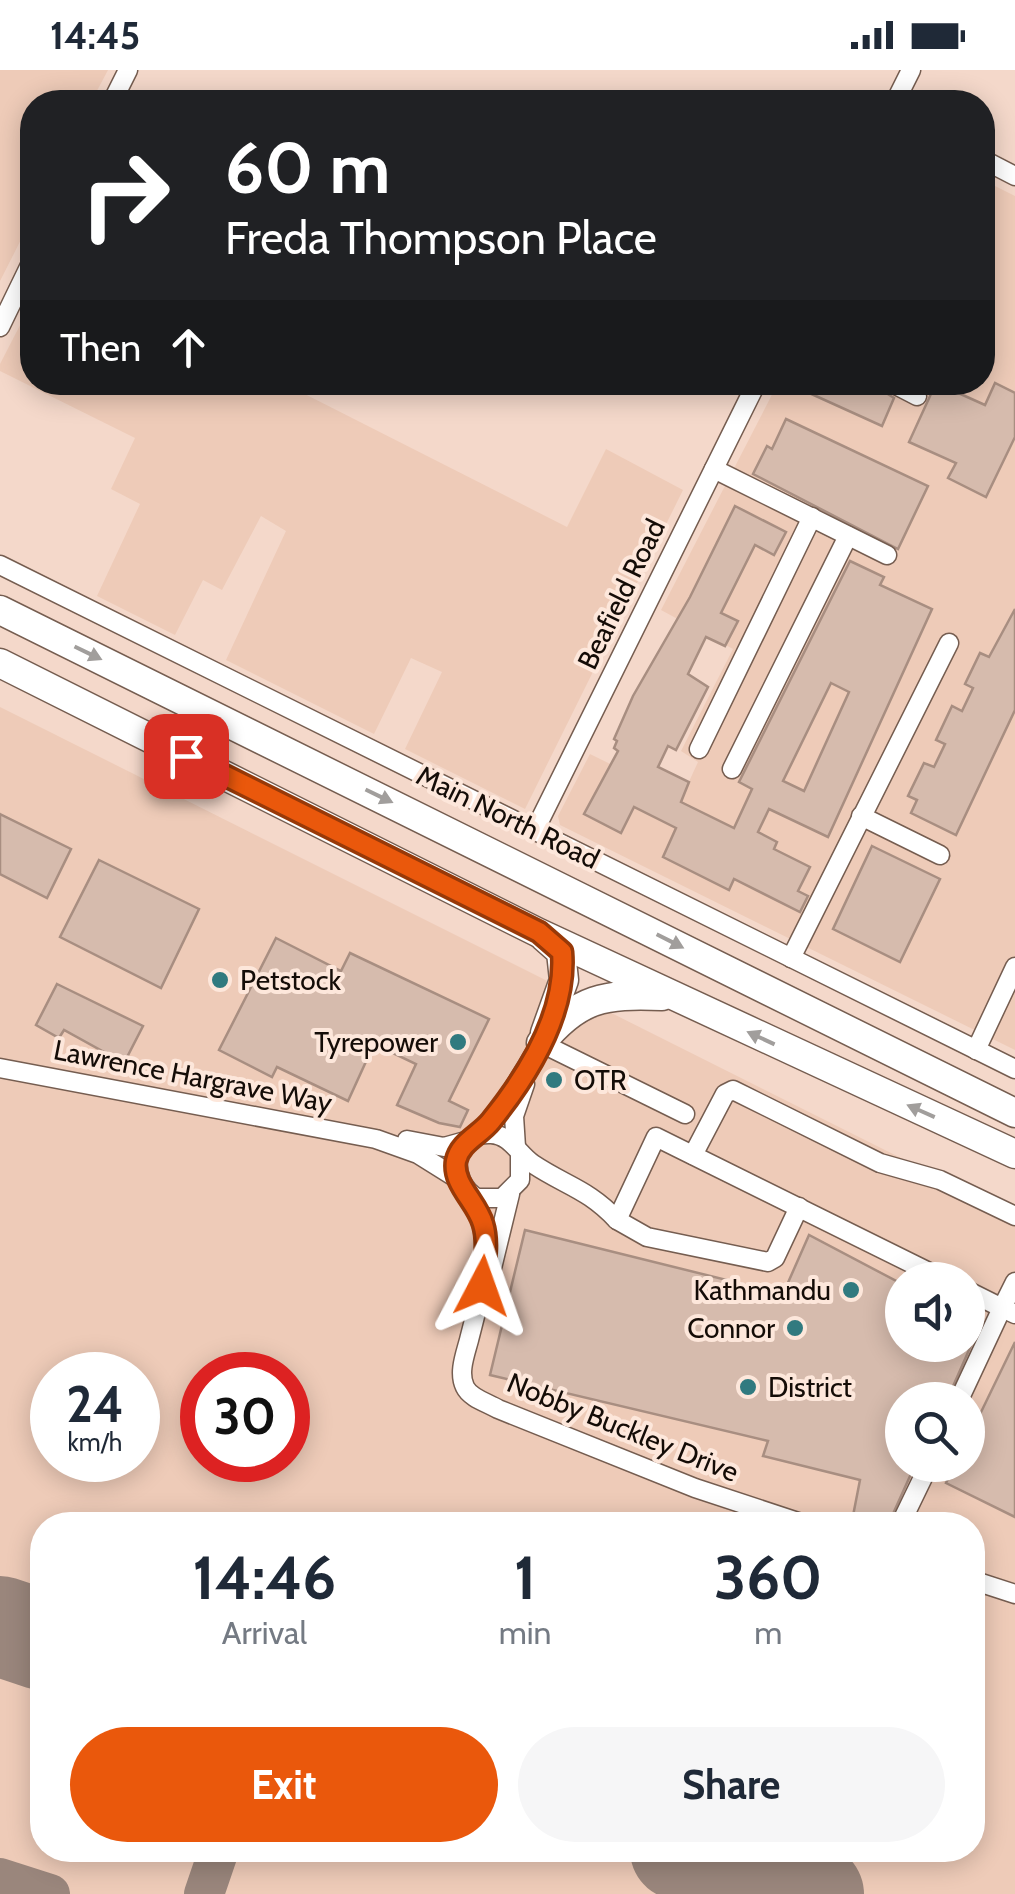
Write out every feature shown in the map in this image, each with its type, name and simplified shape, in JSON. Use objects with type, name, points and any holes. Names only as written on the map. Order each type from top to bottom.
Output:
[{"type":"highway","name":"Main North Road","points":[[0,610],[1015,1113]]},
{"type":"highway","points":[[0,662],[539,932],[1015,1154]]},
{"type":"highway","points":[[538,1047],[564,980],[562,952],[539,932]]},
{"type":"highway","points":[[538,1047],[564,1017],[602,997],[673,996]]},
{"type":"street","points":[[0,327],[20,286]]},
{"type":"street","name":"Beafield Road","points":[[535,830],[751,395]]},
{"type":"street","points":[[714,469],[887,554]]},
{"type":"street","points":[[699,749],[812,517]]},
{"type":"street","points":[[732,769],[848,536]]},
{"type":"street","name":"Main North Road","points":[[0,564],[1015,1069]]},
{"type":"street","points":[[791,958],[949,643]]},
{"type":"street","points":[[861,816],[940,855]]},
{"type":"street","points":[[976,1050],[1015,967]]},
{"type":"street","points":[[538,1047],[685,1114]]},
{"type":"street","points":[[538,1047],[508,1099],[456,1160],[463,1186],[485,1200],[543,1182],[576,1185]]},
{"type":"street","points":[[513,1191],[522,1172],[514,1116],[538,1047]]},
{"type":"street","name":"Lawrence Hargrave Way","points":[[0,1068],[376,1139],[418,1154],[463,1186]]},
{"type":"street","points":[[693,1155],[725,1094],[732,1090],[880,1163],[940,1180],[1015,1216]]},
{"type":"street","points":[[475,1137],[503,1136],[548,1172],[599,1201],[617,1220],[647,1236],[768,1262],[776,1258],[799,1208]]},
{"type":"street","name":"Lawrence Hargrave Way","points":[[376,1139],[403,1139],[444,1147],[475,1137]]},
{"type":"street","points":[[617,1220],[656,1137],[908,1262]]},
{"type":"street","name":"Nobby Buckley Drive","points":[[463,1186],[477,1206],[486,1235],[482,1286],[462,1369],[465,1387],[472,1395],[694,1488],[767,1512]]},
{"type":"street","name":"Nobby Buckley Drive","points":[[482,1286],[494,1264],[513,1191]]},
{"type":"street","points":[[969,1382],[1009,1311],[1015,1282]]},
{"type":"street","points":[[985,1299],[1009,1311]]},
{"type":"street","points":[[906,1512],[920,1482]]},
{"type":"street","points":[[985,1584],[1015,1594]]},
{"type":"shaded area","points":[[0,70],[108,70],[97,90],[20,90],[20,242],[0,281]]},
{"type":"shaded area","points":[[995,186],[1015,196],[1015,1050],[560,825],[558,816],[590,754],[681,799],[698,762],[681,751],[733,649],[661,610],[772,395],[995,395]]},
{"type":"shaded area","points":[[20,325],[20,381],[0,371]]},
{"type":"shaded area","points":[[48,395],[307,395],[567,527],[606,449],[683,490],[525,809],[405,749],[442,672],[411,658],[374,734],[226,660],[286,531],[261,516],[222,590],[203,580],[175,635],[97,596],[140,504],[111,489],[135,438]]},
{"type":"shaded area","points":[[0,707],[1015,1215],[1015,1894],[0,1894]]},
{"type":"building","points":[[995,383],[1015,393],[1015,437],[986,497],[948,478],[956,463],[909,442],[931,395],[963,395],[985,405],[990,395],[995,395]]},
{"type":"building","points":[[814,395],[889,395],[894,398],[882,426]]},
{"type":"building","points":[[786,419],[928,486],[898,549],[753,474],[767,446],[772,449]]},
{"type":"building","points":[[735,506],[786,532],[774,555],[755,545],[721,613],[738,621],[725,646],[706,637],[688,674],[708,687],[676,750],[668,746],[658,767],[689,782],[681,802],[734,828],[752,789],[739,782],[850,561],[884,577],[880,585],[932,609],[828,837],[769,809],[758,832],[777,842],[774,849],[810,867],[798,891],[808,896],[800,912],[734,879],[729,890],[663,857],[676,828],[634,807],[621,833],[584,814],[618,751],[614,739],[633,696],[690,597]],"holes":[[[831,683],[849,692],[804,791],[783,781]]]},
{"type":"building","points":[[1015,609],[1015,710],[956,835],[911,813],[917,800],[908,796],[924,763],[934,767],[945,744],[936,740],[952,706],[962,711],[973,688],[965,684],[980,653],[989,657]]},
{"type":"building","points":[[0,814],[71,849],[47,898],[0,874]]},
{"type":"building","points":[[872,846],[940,879],[900,962],[833,929]]},
{"type":"building","points":[[99,860],[199,909],[161,988],[60,937]]},
{"type":"building","points":[[276,938],[341,971],[350,953],[489,1019],[449,1101],[468,1110],[460,1127],[439,1123],[397,1105],[416,1064],[374,1044],[348,1101],[277,1067],[272,1077],[219,1050]]},
{"type":"building","points":[[57,984],[143,1026],[124,1063],[64,1030],[59,1038],[36,1025]]},
{"type":"building","name":"District","points":[[525,1230],[783,1294],[809,1235],[885,1275],[885,1362],[964,1362],[955,1382],[885,1382],[885,1482],[907,1482],[894,1512],[854,1512],[860,1480],[763,1456],[768,1441],[490,1375]]},
{"type":"building","points":[[1015,1342],[1015,1517],[946,1483],[985,1482],[985,1404]]},
{"type":"taxiway","points":[[204,1894],[215,1862]]},
{"type":"taxiway","points":[[0,1878],[50,1894]]},
{"type":"runway","points":[[0,1626],[30,1636]]},
{"type":"runway","points":[[717,1862],[814,1894]]},
{"type":"place","name":"Petstock","points":[[220,980]]},
{"type":"place","name":"Tyrepower","points":[[458,1042]]},
{"type":"place","name":"OTR","points":[[554,1080]]},
{"type":"place","name":"Kathmandu","points":[[851,1290]]},
{"type":"place","name":"Connor","points":[[795,1328]]},
{"type":"place","name":"District","points":[[748,1387]]},
{"type":"route","points":[[186,756],[539,932],[562,952],[564,980],[540,1044],[490,1124],[465,1144],[456,1160],[458,1179],[477,1206],[486,1235],[482,1286]]}]
